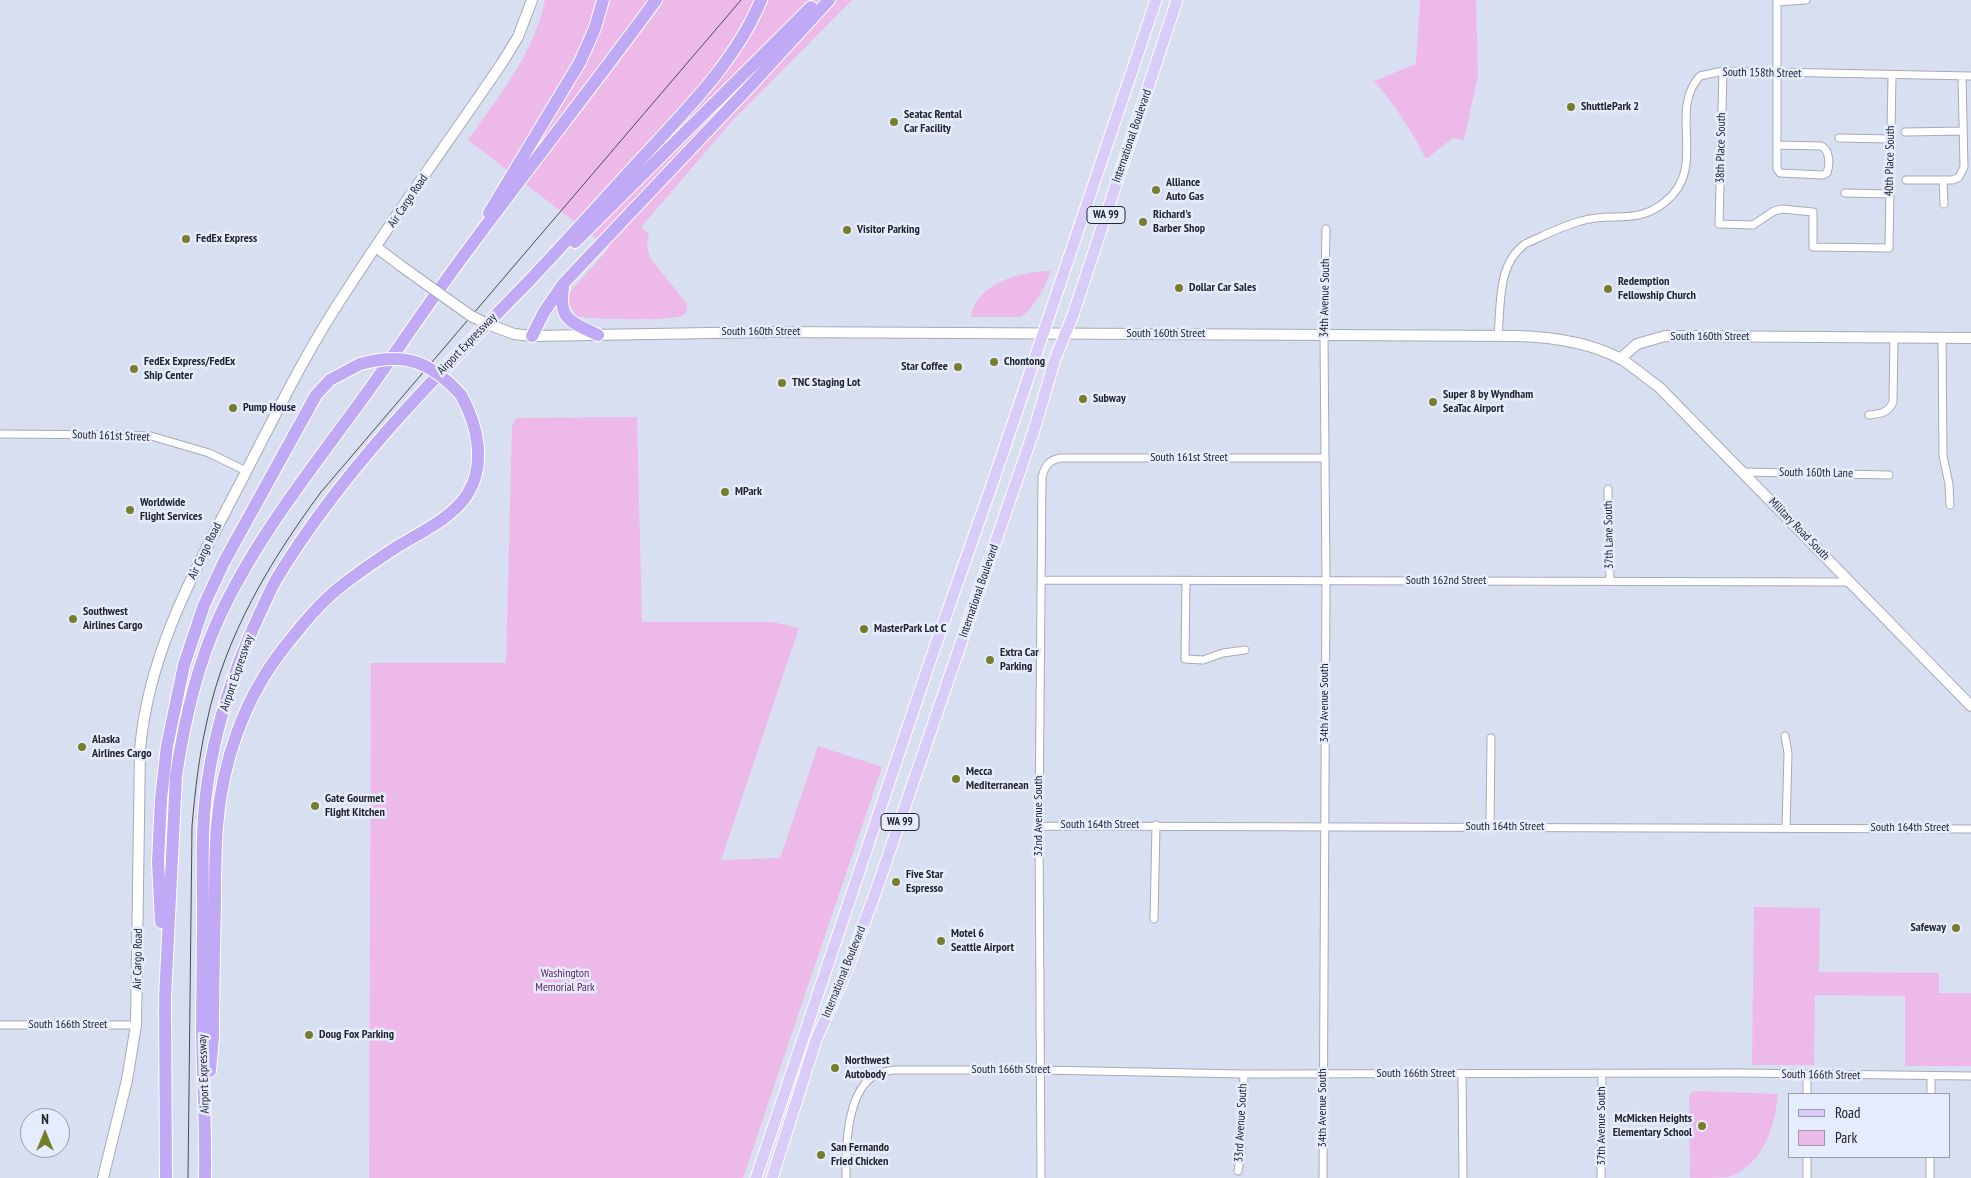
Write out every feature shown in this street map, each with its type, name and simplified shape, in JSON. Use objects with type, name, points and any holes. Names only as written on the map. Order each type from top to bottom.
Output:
[{"type":"highway","points":[[466,252],[508,178],[580,62],[595,28],[603,0]]},
{"type":"highway","points":[[164,998],[176,776],[181,740],[197,680],[218,620],[253,555],[283,508],[466,252],[656,0]]},
{"type":"highway","points":[[540,269],[682,115],[720,70],[755,16],[761,0]]},
{"type":"highway","points":[[540,269],[566,252],[818,0]]},
{"type":"highway","points":[[532,336],[544,312],[564,284],[829,0]]},
{"type":"highway","name":"Airport Expressway","points":[[206,1178],[206,1124],[202,1037],[203,834],[207,786],[215,743],[230,688],[247,640],[275,581],[319,516],[422,391],[540,269]]},
{"type":"highway","points":[[564,284],[561,302],[564,315],[576,324],[598,335]]},
{"type":"highway","points":[[166,1178],[164,998],[158,862],[161,800],[167,746],[184,665],[204,605],[224,562],[316,395],[330,380],[360,364],[380,359],[417,362],[438,372],[462,394],[472,413],[478,448],[475,475],[467,496],[455,509],[344,584],[313,612],[262,678],[241,722],[224,775],[217,825],[213,1037],[206,1124]]},
{"type":"main road","name":"Air Cargo Road","points":[[103,1178],[127,1080],[136,1025],[140,750],[148,696],[159,656],[172,620],[246,471],[310,352],[348,288],[518,38],[532,0]]},
{"type":"main road","name":"International Boulevard","points":[[756,1178],[1156,0]]},
{"type":"main road","name":"International Boulevard","points":[[772,1178],[816,1040],[846,972],[876,891],[1034,430],[1055,359],[1073,315],[1177,0]]},
{"type":"main road","name":"South 160th Street","points":[[376,247],[471,316],[501,330],[532,336],[762,332],[1498,336],[1545,337],[1599,350],[1620,359],[1637,344],[1665,336],[1971,338]]},
{"type":"main road","name":"Military Road South","points":[[1620,359],[1658,387],[1971,706]]},
{"type":"street","points":[[1777,145],[1821,146],[1826,148],[1828,151],[1827,173],[1823,175],[1780,172],[1777,169],[1777,145],[1777,73],[1777,1],[1806,0]]},
{"type":"street","name":"South 158th Street","points":[[1498,336],[1503,282],[1507,265],[1519,248],[1582,220],[1630,218],[1641,215],[1665,203],[1674,194],[1684,177],[1687,161],[1687,100],[1690,90],[1700,76],[1722,71],[1971,76]]},
{"type":"street","name":"38th Place South","points":[[1722,71],[1719,224],[1753,224],[1774,211],[1782,209],[1813,212],[1813,247],[1889,248]]},
{"type":"street","name":"40th Place South","points":[[1889,248],[1892,75]]},
{"type":"street","points":[[1906,180],[1953,180],[1959,177],[1967,167],[1967,145],[1963,131],[1962,76]]},
{"type":"street","points":[[1905,132],[1963,131]]},
{"type":"street","points":[[1839,138],[1891,139]]},
{"type":"street","points":[[1943,180],[1944,204]]},
{"type":"street","points":[[1845,193],[1890,194]]},
{"type":"street","name":"34th Avenue South","points":[[1323,1178],[1326,581],[1324,336],[1326,229]]},
{"type":"street","points":[[1869,416],[1886,412],[1891,408],[1893,402],[1894,338]]},
{"type":"street","points":[[1942,338],[1943,456],[1949,484],[1950,505]]},
{"type":"street","name":"South 161st Street","points":[[0,434],[126,434],[151,436],[208,453],[246,471]]},
{"type":"street","name":"South 161st Street","points":[[1054,459],[1325,458]]},
{"type":"street","name":"32nd Avenue South","points":[[1042,1178],[1039,826],[1042,476],[1047,463],[1054,459]]},
{"type":"street","name":"South 160th Lane","points":[[1743,472],[1889,475]]},
{"type":"street","name":"37th Lane South","points":[[1608,489],[1610,581]]},
{"type":"street","name":"South 162nd Street","points":[[1042,580],[1850,582]]},
{"type":"street","points":[[1186,581],[1185,658],[1203,660],[1223,653],[1245,650]]},
{"type":"street","points":[[1785,736],[1788,753],[1786,828]]},
{"type":"street","points":[[1490,827],[1491,738]]},
{"type":"street","points":[[1154,919],[1156,825]]},
{"type":"street","name":"South 164th Street","points":[[1039,826],[1324,825],[1971,828]]},
{"type":"street","name":"South 166th Street","points":[[0,1025],[136,1025]]},
{"type":"street","name":"South 166th Street","points":[[846,1178],[849,1122],[857,1098],[866,1083],[880,1073],[894,1070],[1041,1070],[1244,1074],[1971,1076]]},
{"type":"street","name":"33rd Avenue South","points":[[1238,1172],[1241,1153],[1244,1074]]},
{"type":"street","points":[[1462,1074],[1462,1178]]},
{"type":"street","name":"37th Avenue South","points":[[1601,1178],[1602,1074]]},
{"type":"street","points":[[1807,1075],[1807,1093]]},
{"type":"street","points":[[1931,1076],[1931,1093]]},
{"type":"street","points":[[1807,1158],[1807,1178]]},
{"type":"street","points":[[1930,1158],[1930,1178]]},
{"type":"green space","points":[[545,0],[852,0],[732,121],[641,227],[649,234],[647,244],[650,258],[687,304],[687,311],[681,316],[661,319],[629,319],[576,316],[567,299],[569,293],[609,248],[468,140],[503,91],[524,56],[533,38]]},
{"type":"green space","points":[[1420,0],[1476,0],[1478,76],[1464,140],[1453,138],[1426,159],[1403,118],[1374,81],[1416,64]]},
{"type":"green space","points":[[1051,271],[1039,296],[1031,308],[1021,317],[971,317],[974,305],[981,295],[1002,281],[1027,273]]},
{"type":"green space","name":"Washington Memorial Park","points":[[637,417],[642,622],[772,622],[799,628],[721,860],[780,858],[818,746],[882,767],[743,1178],[369,1178],[371,663],[506,663],[512,427],[516,418]]},
{"type":"green space","points":[[1754,907],[1820,908],[1819,972],[1939,973],[1939,993],[1971,993],[1971,1066],[1905,1066],[1905,996],[1815,995],[1814,1065],[1752,1065]]},
{"type":"green space","points":[[1693,1091],[1778,1094],[1774,1119],[1765,1143],[1759,1154],[1741,1171],[1729,1177],[1690,1178],[1689,1097]]},
{"type":"tram line","points":[[188,1178],[193,813],[207,721],[225,659],[238,629],[267,572],[321,492],[741,0]]},
{"type":"place","name":"ShuttlePark 2","points":[[1571,107]]},
{"type":"place","name":"Seatac Rental Car Facility","points":[[894,122]]},
{"type":"place","name":"Alliance Auto Gas","points":[[1156,190]]},
{"type":"place","name":"Richard's Barber Shop","points":[[1143,222]]},
{"type":"place","name":"Visitor Parking","points":[[847,230]]},
{"type":"place","name":"FedEx Express","points":[[186,239]]},
{"type":"place","name":"Dollar Car Sales","points":[[1179,288]]},
{"type":"place","name":"Redemption Fellowship Church","points":[[1608,289]]},
{"type":"place","name":"Chontong","points":[[994,362]]},
{"type":"place","name":"Star Coffee","points":[[958,367]]},
{"type":"place","name":"FedEx Express/FedEx Ship Center","points":[[134,369]]},
{"type":"place","name":"TNC Staging Lot","points":[[782,383]]},
{"type":"place","name":"Subway","points":[[1083,399]]},
{"type":"place","name":"Super 8 by Wyndham SeaTac Airport","points":[[1433,402]]},
{"type":"place","name":"Pump House","points":[[233,408]]},
{"type":"place","name":"MPark","points":[[725,492]]},
{"type":"place","name":"Worldwide Flight Services","points":[[130,510]]},
{"type":"place","name":"Southwest Airlines Cargo","points":[[73,619]]},
{"type":"place","name":"MasterPark Lot C","points":[[864,629]]},
{"type":"place","name":"Extra Car Parking","points":[[990,660]]},
{"type":"place","name":"Alaska Airlines Cargo","points":[[82,747]]},
{"type":"place","name":"Mecca Mediterranean","points":[[956,779]]},
{"type":"place","name":"Gate Gourmet Flight Kitchen","points":[[315,806]]},
{"type":"place","name":"Five Star Espresso","points":[[896,882]]},
{"type":"place","name":"Safeway","points":[[1956,928]]},
{"type":"place","name":"Motel 6 Seattle Airport","points":[[941,941]]},
{"type":"place","name":"Doug Fox Parking","points":[[309,1035]]},
{"type":"place","name":"Northwest Autobody","points":[[835,1068]]},
{"type":"place","name":"McMicken Heights Elementary School","points":[[1702,1126]]},
{"type":"place","name":"San Fernando Fried Chicken","points":[[821,1155]]}]
